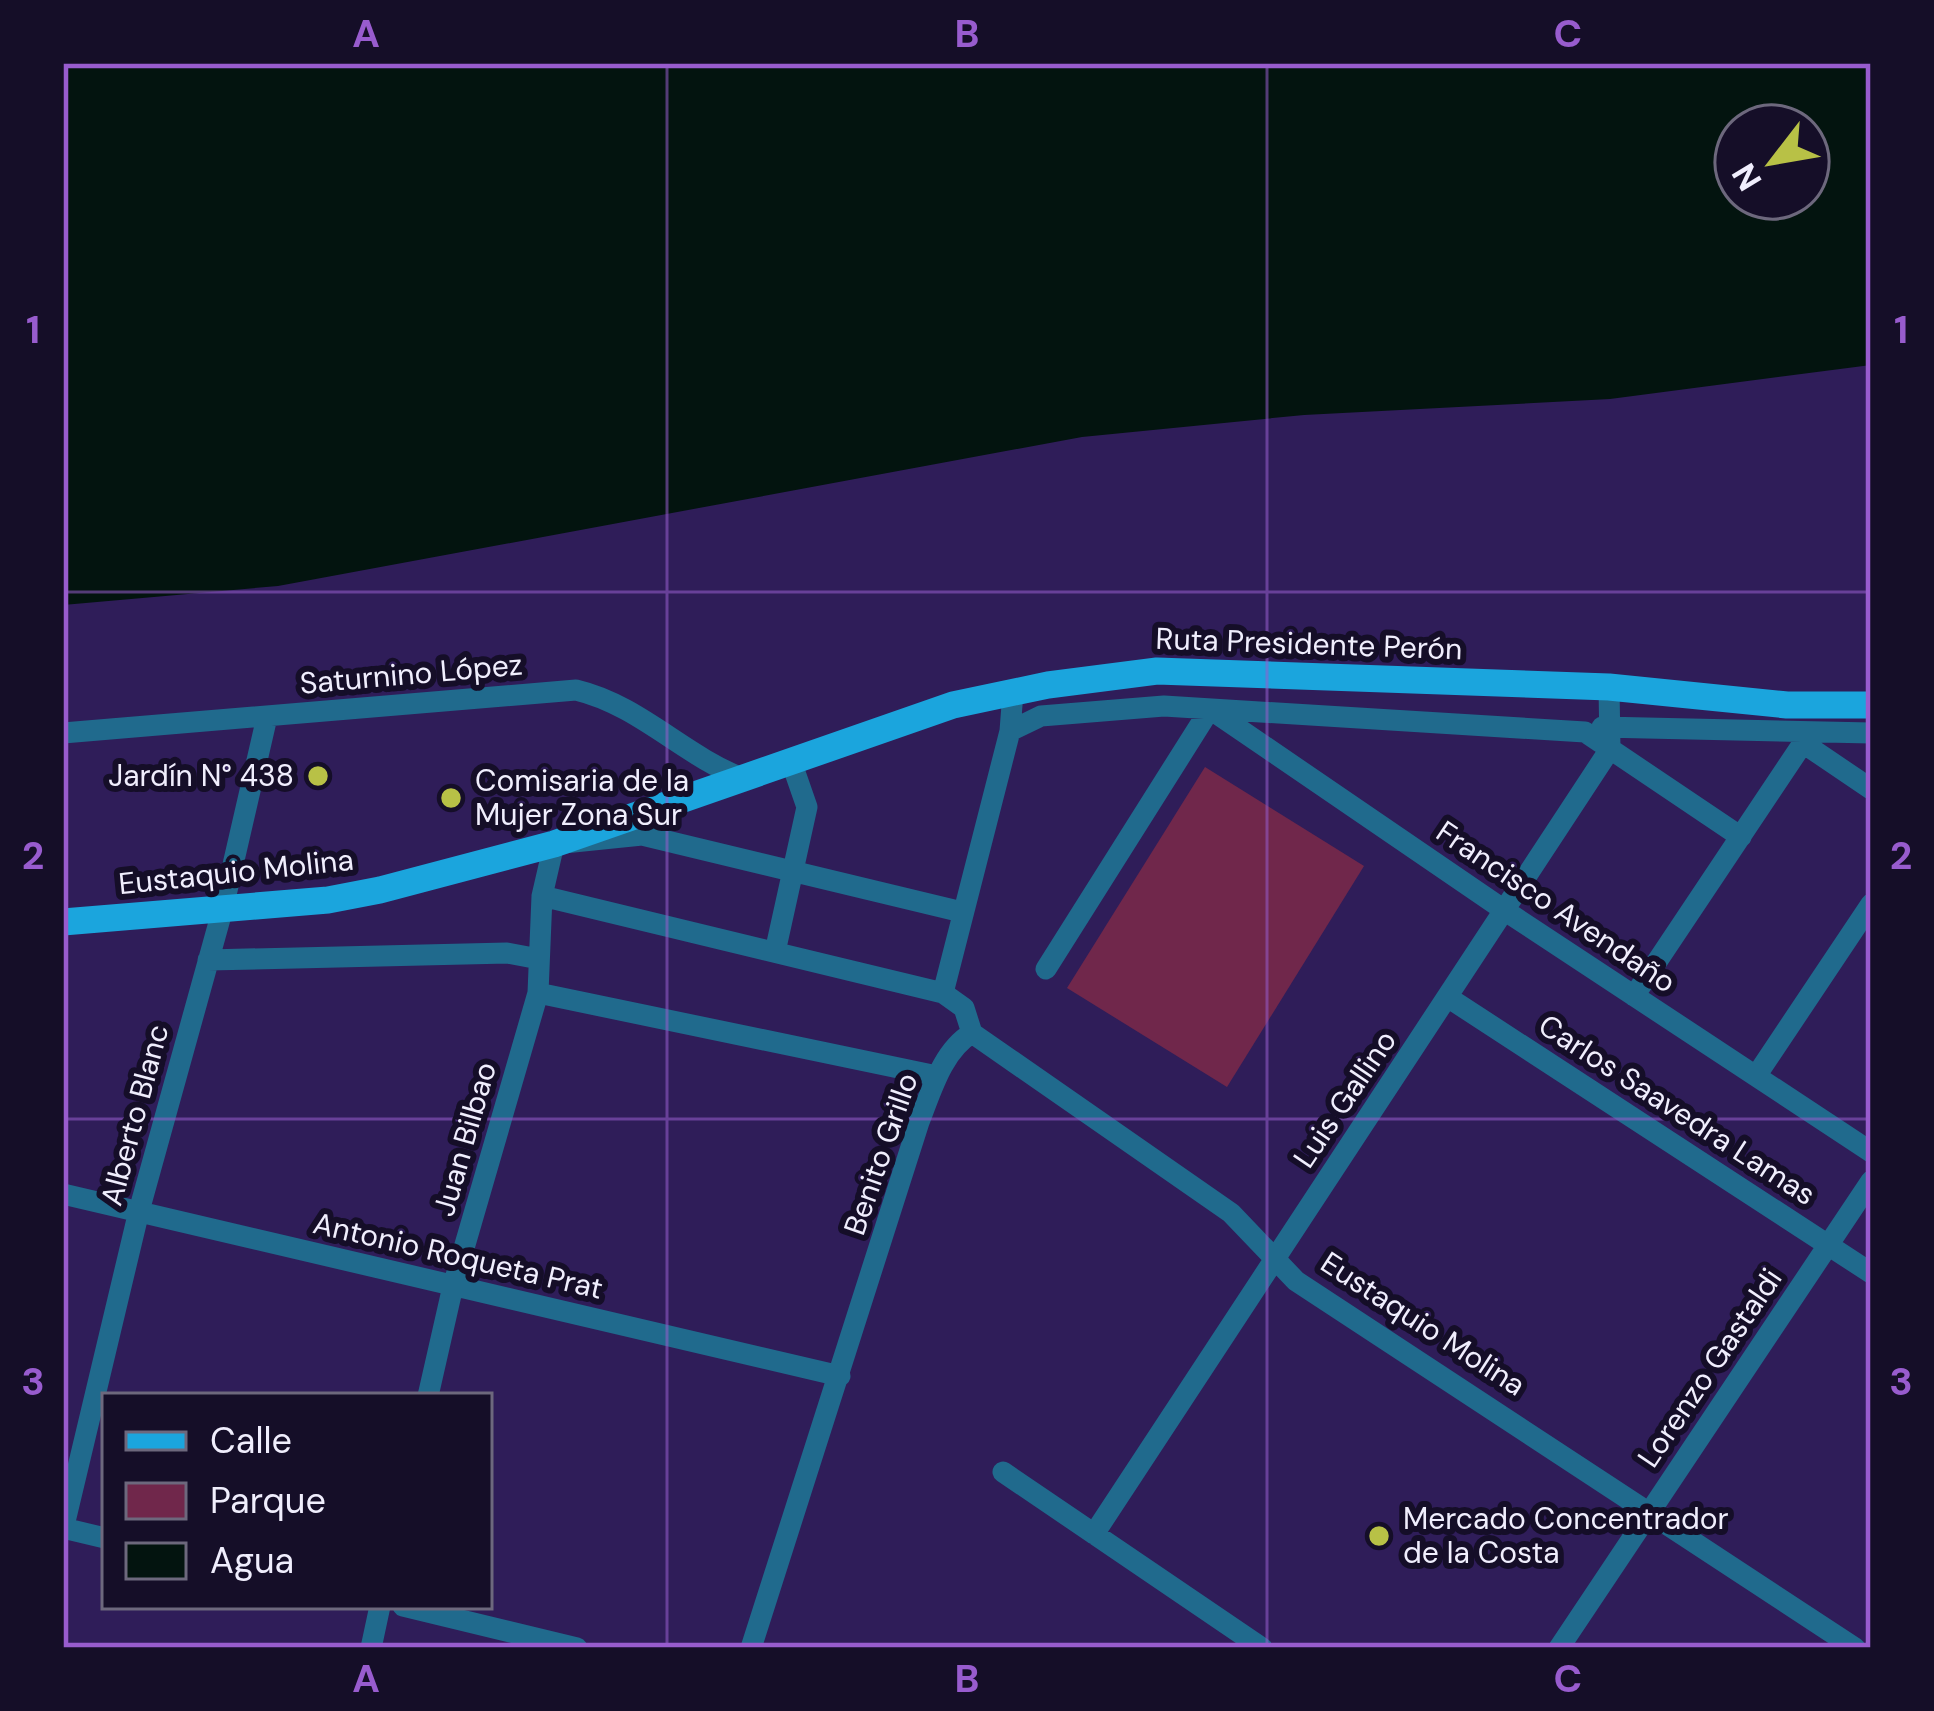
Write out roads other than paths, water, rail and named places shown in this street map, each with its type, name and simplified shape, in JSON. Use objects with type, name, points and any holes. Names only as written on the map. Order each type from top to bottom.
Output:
[{"type":"main road","name":"Ruta Presidente Perón","points":[[554,844],[953,705],[1156,670],[1609,687],[1787,705],[1871,705]]},
{"type":"main road","name":"Eustaquio Molina","points":[[63,922],[345,897],[554,844]]},
{"type":"street","name":"Luis Gallino","points":[[1094,1534],[1610,749],[1609,687]]},
{"type":"street","name":"Saturnino López","points":[[63,733],[577,690],[627,708],[708,764],[742,778]]},
{"type":"street","points":[[943,992],[1010,731],[1013,692]]},
{"type":"street","points":[[1787,705],[1801,738],[1871,789]]},
{"type":"street","points":[[1010,731],[1041,716],[1164,706],[1585,732],[1611,724],[1801,738],[1871,733]]},
{"type":"street","points":[[1046,970],[1210,709]]},
{"type":"street","name":"Francisco Avendaño","points":[[1210,709],[1871,1152]]},
{"type":"street","name":"Alberto Blanc","points":[[63,1529],[139,1211],[223,908],[267,717]]},
{"type":"street","points":[[1585,732],[1741,837]]},
{"type":"street","points":[[1634,996],[1801,738]]},
{"type":"street","points":[[775,952],[807,806],[791,761]]},
{"type":"street","points":[[554,844],[642,835],[962,911]]},
{"type":"street","name":"Juan Bilbao","points":[[429,1393],[453,1286],[538,993],[542,896],[554,844]]},
{"type":"street","points":[[542,896],[943,992],[964,1009],[972,1033]]},
{"type":"street","points":[[1756,1076],[1871,904]]},
{"type":"street","points":[[208,960],[507,952],[539,959]]},
{"type":"street","points":[[538,993],[937,1076]]},
{"type":"street","name":"Carlos Saavedra Lamas","points":[[1449,998],[1871,1274]]},
{"type":"street","name":"Benito Grillo","points":[[751,1648],[937,1076],[959,1041],[972,1033]]},
{"type":"street","name":"Eustaquio Molina","points":[[972,1033],[1231,1213],[1296,1280],[1855,1648]]},
{"type":"street","name":"Lorenzo Gastaldi","points":[[1559,1648],[1871,1181]]},
{"type":"street","name":"Antonio Roqueta Prat","points":[[63,1194],[840,1376]]},
{"type":"street","points":[[1003,1472],[1262,1648]]},
{"type":"street","points":[[63,1529],[102,1537]]},
{"type":"street","points":[[370,1648],[379,1609]]},
{"type":"street","points":[[415,1609],[577,1648]]},
{"type":"water","points":[[63,63],[1871,63],[1871,365],[1610,399],[1304,415],[1082,437],[278,586],[63,605]]},
{"type":"place","name":"Jardín N° 438","points":[[318,776]]},
{"type":"place","name":"Comisaria de la Mujer Zona Sur","points":[[451,798]]},
{"type":"place","name":"Mercado Concentrador de la Costa","points":[[1379,1536]]}]
